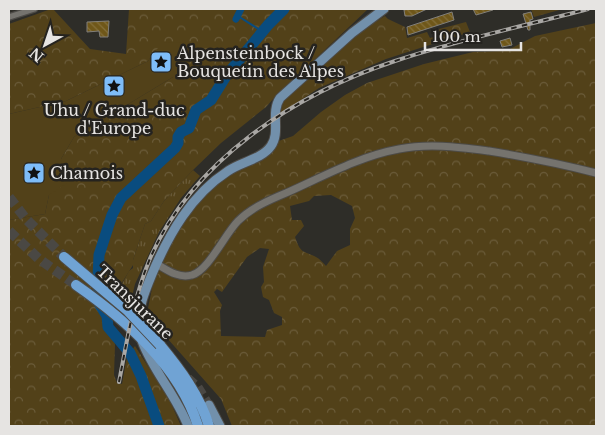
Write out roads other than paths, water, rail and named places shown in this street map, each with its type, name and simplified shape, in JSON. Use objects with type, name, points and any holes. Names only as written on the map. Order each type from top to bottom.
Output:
[{"type":"highway","name":"Transjurane","points":[[64,256],[118,302],[160,345],[193,391],[209,426]]},
{"type":"highway","name":"Transjurane","points":[[77,286],[120,318],[155,355],[185,396],[198,426]]},
{"type":"main road","points":[[188,426],[177,401],[154,365],[143,343],[139,324],[139,310],[157,264],[178,224],[197,197],[229,170],[263,153],[271,146],[276,134],[275,110],[280,98],[352,33],[384,9]]},
{"type":"main road","points":[[144,319],[146,292]]},
{"type":"main road","points":[[209,405],[220,426]]},
{"type":"street","points":[[9,17],[34,9]]},
{"type":"street","points":[[157,264],[179,275],[196,274],[209,260],[231,228],[252,210],[372,156],[398,149],[450,146],[509,154],[596,173]]},
{"type":"waterway","points":[[236,19],[241,9]]},
{"type":"waterway","points":[[159,426],[141,376],[130,353],[108,327],[107,316],[99,303],[99,255],[112,215],[121,198],[175,148],[178,143],[178,137],[181,132],[189,128],[196,110],[211,100],[226,76],[268,25],[284,9]]},
{"type":"waterway","points":[[238,16],[263,32]]},
{"type":"tunnel","points":[[9,197],[26,219],[63,256]]},
{"type":"tunnel","points":[[9,231],[39,259],[76,285]]},
{"type":"tunnel","points":[[188,378],[198,387],[209,405]]},
{"type":"railway","points":[[119,382],[131,321],[143,276],[168,225],[191,192],[219,162],[250,136],[284,112],[320,92],[357,75],[443,46],[588,9]]},
{"type":"place","name":"Alpensteinbock / Bouquetin des Alpes","points":[[161,62]]},
{"type":"place","name":"Uhu / Grand-duc d'Europe","points":[[114,86]]},
{"type":"place","name":"Chamois","points":[[34,173]]}]
